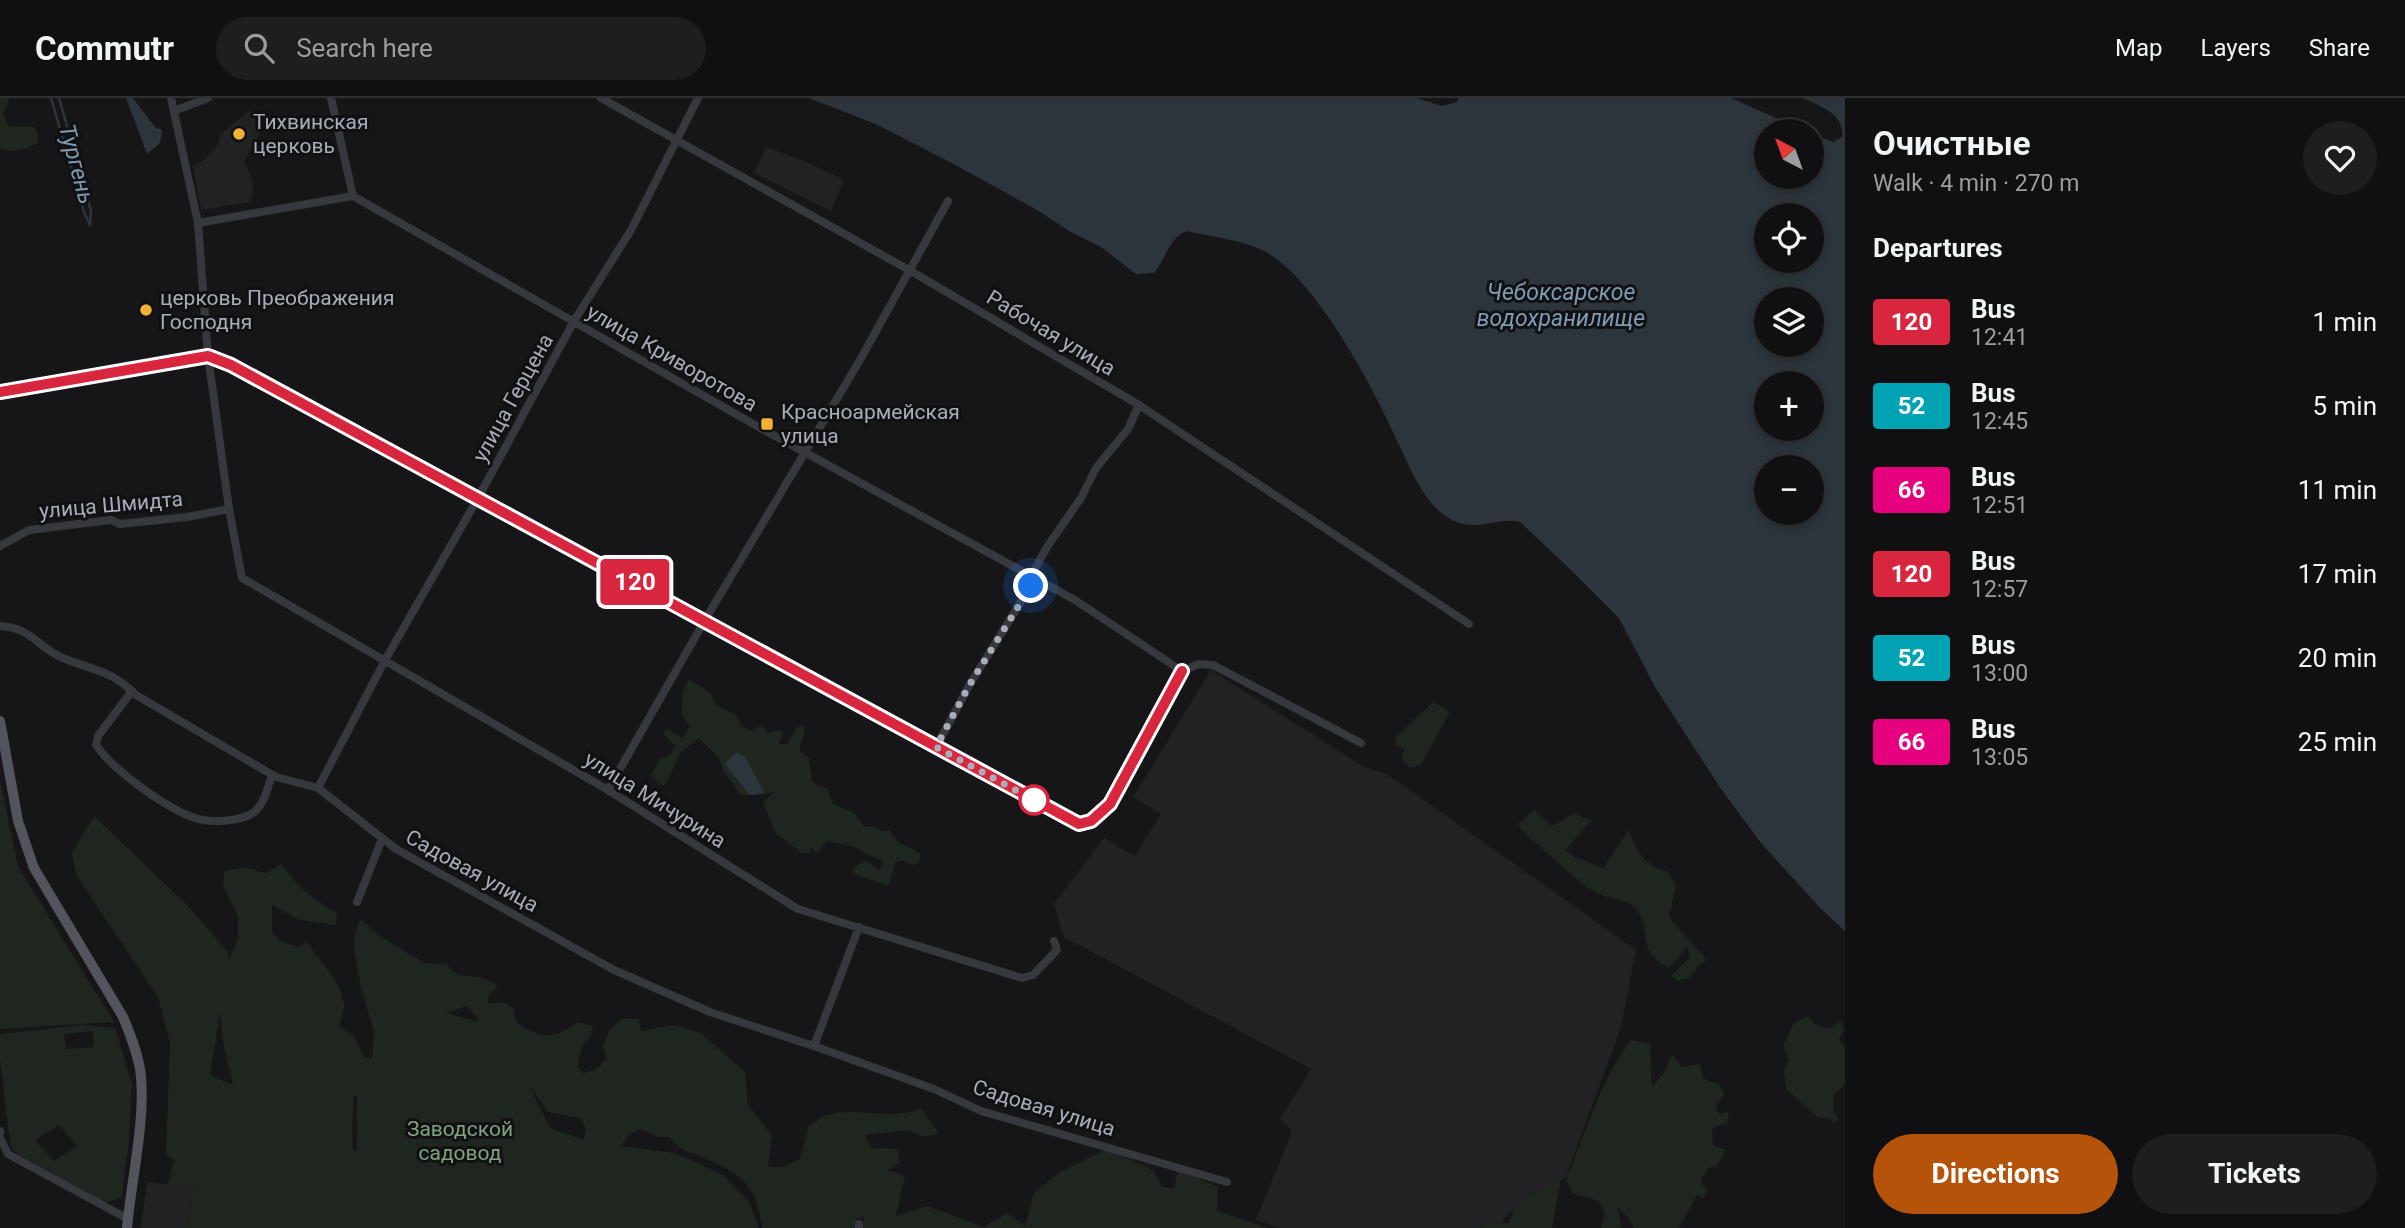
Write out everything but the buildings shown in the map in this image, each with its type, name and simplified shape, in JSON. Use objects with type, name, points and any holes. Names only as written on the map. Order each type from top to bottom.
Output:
[{"type":"main road","points":[[0,721],[18,821],[34,868],[123,1017],[140,1070],[141,1098],[127,1224]]},
{"type":"street","points":[[171,98],[198,223],[208,356],[229,509]]},
{"type":"street","points":[[174,111],[208,98]]},
{"type":"street","points":[[198,223],[353,196],[331,98]]},
{"type":"street","name":"Рабочая улица","points":[[601,98],[909,270],[1139,405],[1469,624]]},
{"type":"street","name":"улица Герцена","points":[[318,788],[384,662],[478,498],[574,321],[631,230],[698,98]]},
{"type":"street","name":"улица Криворотова","points":[[353,196],[805,453],[1031,576],[1113,624],[1182,671]]},
{"type":"street","points":[[608,790],[705,620],[860,360],[948,201]]},
{"type":"street","points":[[0,392],[208,356],[255,376],[1079,824],[1091,821],[1110,804],[1182,671],[1199,664],[1213,665],[1360,743]]},
{"type":"street","points":[[936,747],[964,694],[1031,586],[1031,576],[1046,547],[1081,498],[1096,468],[1128,429],[1139,405]]},
{"type":"street","name":"улица Шмидта","points":[[0,546],[29,530],[111,520],[120,524],[187,517],[229,509]]},
{"type":"street","name":"улица Мичурина","points":[[229,509],[242,578],[608,790],[798,909],[1021,978],[1033,975],[1056,950],[1054,941]]},
{"type":"street","name":"Садовая улица","points":[[0,626],[30,634],[60,657],[106,672],[122,681],[132,691],[272,775],[318,788],[396,849],[614,970],[710,1012],[934,1089],[981,1111],[1227,1182]]},
{"type":"street","points":[[132,691],[98,736],[96,745],[140,788],[196,818],[230,821],[254,812],[263,800],[272,775]]},
{"type":"street","points":[[357,902],[382,839]]},
{"type":"street","points":[[814,1046],[859,927]]},
{"type":"street","points":[[0,1138],[8,1154],[127,1224]]},
{"type":"shaded area","points":[[248,112],[261,113],[260,133],[244,162],[253,185],[251,202],[201,210],[193,166],[205,159],[219,143],[220,135]]},
{"type":"shaded area","points":[[766,147],[844,180],[831,211],[754,173]]},
{"type":"shaded area","points":[[1211,670],[1364,767],[1387,774],[1636,950],[1621,1027],[1566,1177],[1506,1215],[1499,1228],[1278,1228],[1256,1220],[1292,1131],[1280,1119],[1311,1069],[1064,937],[1054,904],[1104,838],[1134,856],[1161,814],[1133,797]]},
{"type":"shaded area","points":[[169,1181],[193,1184],[189,1228],[141,1228],[147,1182],[166,1184]]},
{"type":"green space","points":[[0,98],[10,98],[3,114],[8,126],[35,127],[38,143],[20,150],[0,149]]},
{"type":"green space","points":[[689,679],[710,693],[716,705],[736,715],[742,726],[751,731],[761,725],[768,733],[780,730],[783,734],[779,744],[787,744],[797,727],[804,725],[799,750],[809,758],[812,780],[817,786],[827,788],[833,804],[854,813],[864,826],[890,831],[898,842],[920,853],[919,863],[912,865],[902,860],[895,863],[889,886],[852,873],[854,866],[867,861],[880,871],[882,860],[855,847],[827,841],[817,853],[811,848],[810,853],[802,853],[776,834],[763,803],[774,792],[765,794],[745,756],[736,780],[747,793],[746,796],[740,794],[724,772],[719,758],[699,738],[680,753],[663,786],[651,776],[660,758],[669,755],[675,746],[663,733],[667,729],[683,738],[690,726],[681,714],[683,691]]},
{"type":"green space","points":[[1433,702],[1450,712],[1421,765],[1410,768],[1402,759],[1404,749],[1395,745],[1397,736]]},
{"type":"green space","points":[[0,780],[18,866],[114,1022],[0,1029]]},
{"type":"green space","points":[[1534,810],[1552,826],[1575,813],[1591,821],[1565,850],[1575,857],[1603,868],[1629,830],[1642,857],[1653,866],[1668,872],[1676,885],[1669,917],[1706,960],[1689,978],[1678,981],[1671,976],[1690,957],[1687,947],[1669,968],[1651,953],[1641,916],[1634,907],[1627,902],[1603,896],[1590,888],[1527,836],[1518,824]]},
{"type":"green space","name":"Заводской садовод","points":[[94,816],[186,904],[229,953],[228,960],[238,939],[238,916],[223,886],[224,871],[244,867],[265,873],[281,864],[306,892],[337,913],[336,925],[300,920],[272,905],[272,932],[280,941],[298,947],[307,942],[339,987],[344,1004],[339,1026],[353,1035],[364,1057],[372,1059],[374,1031],[361,988],[353,943],[360,919],[380,936],[424,963],[445,964],[459,975],[480,977],[498,985],[488,997],[488,1004],[503,1002],[513,1008],[517,1023],[534,1032],[554,1034],[578,1022],[593,1026],[590,1037],[582,1046],[577,1067],[583,1073],[596,1070],[607,1058],[603,1046],[609,1030],[623,1018],[638,1019],[642,1031],[673,1025],[701,1033],[745,1072],[748,1105],[772,1135],[768,1167],[783,1167],[800,1159],[808,1127],[827,1115],[851,1112],[897,1114],[921,1108],[939,1134],[923,1137],[909,1130],[865,1135],[871,1148],[897,1149],[900,1162],[888,1170],[905,1176],[896,1216],[927,1206],[984,1227],[1007,1213],[1025,1226],[1034,1193],[1057,1174],[1107,1149],[1153,1170],[1163,1187],[1174,1188],[1178,1170],[1218,1187],[1217,1211],[1268,1228],[862,1228],[864,1217],[856,1219],[855,1228],[762,1228],[755,1199],[743,1180],[723,1167],[682,1149],[670,1137],[658,1137],[641,1129],[630,1134],[621,1146],[675,1153],[723,1175],[749,1202],[759,1228],[189,1228],[193,1185],[169,1181],[174,1160],[166,1155],[170,1043],[158,997],[76,875],[72,853]],"holes":[[[467,1006],[478,1018],[478,1022],[446,1013]],[[220,1013],[223,1042],[233,1085],[210,1075]],[[529,1085],[548,1112],[580,1118],[586,1129],[584,1140],[550,1128]],[[357,1095],[357,1150],[353,1149],[354,1096]]]},
{"type":"green space","points":[[1808,1016],[1815,1024],[1829,1029],[1840,1021],[1844,1029],[1839,1040],[1845,1046],[1845,1084],[1834,1094],[1833,1110],[1839,1119],[1834,1123],[1829,1118],[1818,1118],[1786,1089],[1784,1069],[1789,1060],[1783,1046],[1793,1024]]},
{"type":"green space","points":[[82,1025],[115,1028],[132,1084],[122,1197],[106,1203],[13,1151],[0,1059],[0,1034]],"holes":[[[93,1031],[94,1047],[66,1049],[64,1034]],[[59,1125],[77,1146],[54,1161],[35,1140]]]},
{"type":"green space","points":[[1631,1040],[1650,1043],[1652,1086],[1665,1072],[1672,1054],[1682,1067],[1700,1064],[1704,1079],[1719,1084],[1724,1093],[1716,1108],[1720,1114],[1729,1111],[1727,1123],[1712,1128],[1713,1145],[1726,1150],[1717,1166],[1709,1168],[1700,1181],[1708,1191],[1703,1198],[1697,1195],[1679,1228],[1634,1228],[1628,1217],[1618,1208],[1621,1228],[1601,1228],[1605,1212],[1598,1201],[1572,1193],[1566,1180],[1602,1090]]},
{"type":"green space","points":[[1561,1178],[1552,1228],[1483,1228],[1488,1223],[1508,1223],[1516,1206]]},
{"type":"water","points":[[126,98],[133,98],[155,127],[162,130],[160,143],[147,154]]},
{"type":"water","name":"Чебоксарское водохранилище","points":[[809,98],[1416,98],[1442,106],[1457,102],[1458,98],[1731,98],[1778,119],[1754,119],[1754,189],[1824,189],[1824,139],[1833,142],[1842,137],[1842,129],[1840,122],[1830,112],[1803,98],[1845,98],[1845,931],[1821,909],[1761,843],[1721,789],[1655,687],[1619,618],[1520,522],[1461,524],[1443,514],[1427,498],[1343,339],[1304,285],[1284,265],[1256,247],[1187,231],[1176,238],[1154,273],[1136,274],[1101,247],[961,168],[878,125]]},
{"type":"water","points":[[736,752],[745,756],[765,794],[749,795],[725,764]]},
{"type":"waterway","name":"Тургень","points":[[51,98],[90,225]]},
{"type":"waterway","name":"Тургень","points":[[59,98],[91,211],[90,225]]},
{"type":"bus line","name":"120","points":[[0,392],[208,356],[231,365],[1079,824],[1091,821],[1110,804],[1182,671]]},
{"type":"place","name":"Тихвинская церковь","points":[[239,134]]},
{"type":"place","name":"церковь Преображения Господня","points":[[146,310]]},
{"type":"place","name":"Красноармейская улица","points":[[767,424]]},
{"type":"route","points":[[1031,586],[970,684],[936,747],[1034,800]]}]
